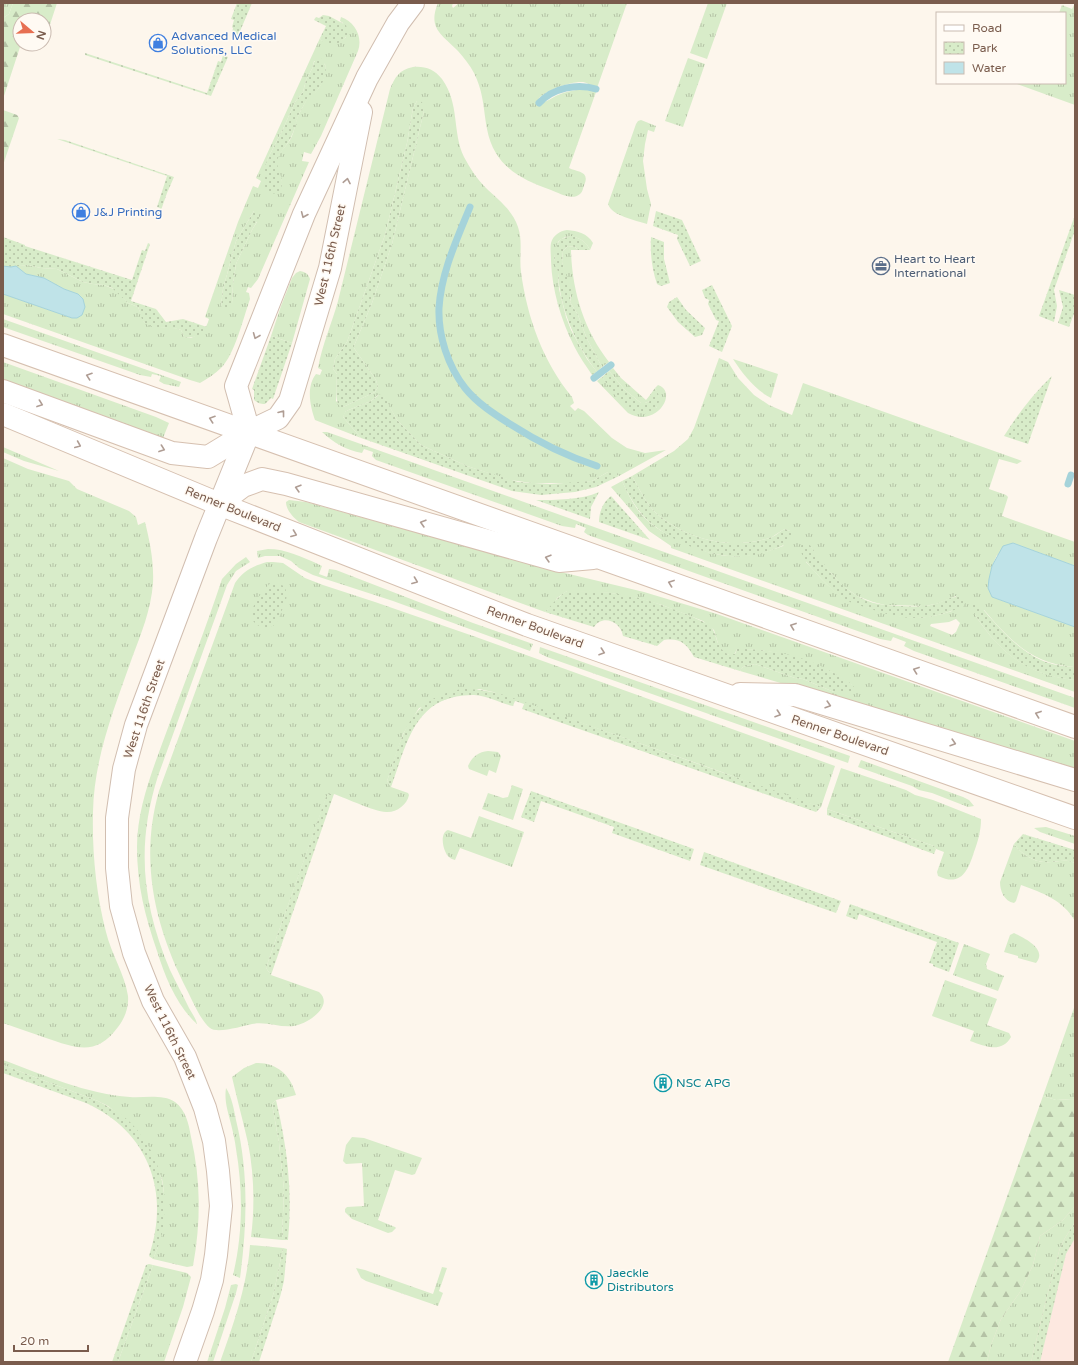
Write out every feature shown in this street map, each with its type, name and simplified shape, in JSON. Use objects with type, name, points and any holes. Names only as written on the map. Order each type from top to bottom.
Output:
[{"type":"main road","name":"West 116th Street","points":[[185,1362],[212,1280],[219,1233],[220,1206],[218,1171],[214,1141],[205,1108],[185,1057],[153,1001],[134,953],[121,906],[116,868],[117,818],[124,769],[136,725],[219,504],[248,432],[236,386],[304,214],[367,78],[398,23],[413,3]]},
{"type":"main road","name":"West 116th Street","points":[[248,432],[278,418],[290,401],[330,268],[367,78]]},
{"type":"main road","points":[[3,345],[1075,727]]},
{"type":"main road","points":[[3,391],[172,453],[208,457],[248,432]]},
{"type":"main road","name":"Renner Boulevard","points":[[3,414],[219,504],[527,626],[1075,818]]},
{"type":"main road","points":[[219,504],[243,486],[262,479],[286,484],[559,561],[600,557]]},
{"type":"main road","points":[[721,694],[795,695],[1075,780]]},
{"type":"shaded area","points":[[1075,1085],[1075,1362],[977,1362]]},
{"type":"green space","points":[[3,3],[13,3],[9,14],[3,18]]},
{"type":"green space","points":[[13,3],[57,3],[52,18],[52,12],[12,12],[12,52],[18,52],[3,99],[3,18],[9,14]]},
{"type":"green space","points":[[237,3],[252,3],[238,36],[232,33],[234,20],[231,19]]},
{"type":"green space","points":[[438,3],[453,3],[453,8],[459,3],[627,3],[597,88],[583,82],[572,83],[548,92],[539,98],[538,102],[546,101],[558,95],[572,91],[587,90],[596,92],[569,168],[582,172],[585,176],[585,183],[580,194],[569,197],[540,186],[519,176],[502,162],[490,142],[481,94],[474,73],[465,59],[438,31],[434,19]]},
{"type":"green space","points":[[708,3],[727,3],[707,59],[690,53]]},
{"type":"green space","points":[[1075,3],[1075,105],[1017,84],[1066,84],[1066,12],[1059,12],[1062,5],[1072,9]]},
{"type":"green space","points":[[323,15],[329,16],[346,25],[348,34],[336,44],[329,44],[320,38],[326,26],[314,20],[316,17],[319,18]]},
{"type":"green space","points":[[341,17],[346,19],[357,31],[359,35],[358,51],[321,136],[311,154],[304,152],[302,161],[309,162],[258,279],[251,288],[248,287],[246,292],[249,293],[250,299],[238,336],[226,362],[219,370],[200,383],[3,314],[3,294],[72,318],[78,294],[64,289],[44,278],[26,274],[16,266],[28,265],[57,269],[83,282],[104,285],[116,290],[128,303],[138,307],[144,322],[153,326],[181,330],[184,337],[191,338],[203,331],[209,319],[205,317],[238,222],[253,186],[258,188],[261,181],[256,178],[320,38],[325,42],[334,43],[346,37],[343,23],[340,21]],"holes":[[[314,61],[325,64],[324,78],[319,88],[308,97],[298,117],[291,138],[276,161],[282,186],[266,166],[268,158],[295,102],[303,92]],[[254,211],[257,222],[236,264],[232,304],[221,306],[223,289],[236,241]]]},
{"type":"green space","points":[[85,53],[207,93],[218,61],[221,62],[223,55],[228,57],[211,96],[85,55]]},
{"type":"green space","points":[[319,57],[323,61],[325,67],[326,73],[324,79],[313,95],[308,98],[299,114],[290,140],[278,158],[277,162],[282,186],[278,192],[273,194],[270,193],[266,191],[263,180],[263,173],[268,158],[295,102],[303,92],[306,80],[314,62]]},
{"type":"green space","points":[[688,58],[705,64],[683,127],[665,121]]},
{"type":"green space","points":[[417,67],[429,69],[442,79],[448,89],[454,108],[458,138],[464,157],[479,180],[512,215],[518,227],[520,238],[521,272],[527,306],[545,354],[553,369],[572,397],[574,403],[570,406],[575,411],[578,408],[584,411],[612,438],[627,448],[645,453],[666,450],[619,476],[618,474],[608,472],[592,481],[577,483],[532,483],[510,480],[467,466],[421,445],[397,420],[384,397],[378,395],[371,401],[346,411],[343,417],[361,438],[315,420],[310,403],[311,385],[316,374],[320,375],[322,370],[318,368],[320,359],[338,301],[390,89],[398,75],[408,68]],"holes":[[[417,101],[424,111],[392,244],[372,303],[354,346],[376,380],[378,387],[375,392],[343,407],[336,401],[337,374],[333,369],[335,359],[347,342],[385,235],[407,143],[413,108]]]},
{"type":"green space","points":[[417,101],[422,102],[424,111],[392,244],[372,303],[354,346],[376,380],[378,387],[375,392],[341,408],[337,402],[337,374],[333,369],[335,359],[347,342],[385,235],[407,143],[413,108]]},
{"type":"green space","points":[[3,110],[17,115],[19,118],[3,165]]},
{"type":"green space","points":[[641,120],[656,126],[654,132],[648,130],[643,161],[651,204],[647,224],[619,215],[610,208],[608,204],[636,124]]},
{"type":"green space","points":[[57,139],[65,140],[174,177],[159,216],[157,216],[160,208],[157,207],[167,176]]},
{"type":"green space","points":[[254,211],[259,212],[259,218],[236,264],[232,304],[230,308],[223,309],[221,306],[223,289],[236,241]]},
{"type":"green space","points":[[656,211],[682,220],[701,261],[690,266],[677,239],[678,235],[653,226]]},
{"type":"green space","points":[[1075,215],[1075,230],[1054,290],[1057,306],[1054,322],[1039,316]]},
{"type":"green space","points":[[567,230],[582,233],[593,243],[590,250],[588,246],[580,239],[576,237],[567,237],[558,242],[554,258],[558,271],[559,289],[566,317],[571,330],[587,359],[597,372],[592,375],[569,336],[561,315],[553,283],[551,243],[557,234]]},
{"type":"green space","points":[[571,236],[582,240],[587,244],[590,250],[578,250],[575,247],[568,246],[563,251],[562,262],[571,289],[570,302],[578,315],[587,339],[602,367],[597,372],[582,349],[570,325],[562,300],[558,272],[554,261],[554,254],[557,244],[561,239]]},
{"type":"green space","points":[[3,237],[25,246],[132,280],[142,250],[145,251],[148,243],[150,244],[131,301],[156,309],[166,322],[183,319],[207,327],[197,336],[184,337],[181,330],[154,327],[145,323],[141,318],[138,307],[128,303],[112,288],[104,285],[83,282],[57,269],[28,265],[11,267],[3,266]]},
{"type":"green space","points":[[651,237],[664,242],[664,259],[670,283],[661,286],[657,284],[653,267]]},
{"type":"green space","points":[[568,246],[575,247],[578,250],[571,250],[577,295],[586,323],[600,350],[609,362],[602,367],[587,339],[578,315],[570,302],[571,297],[562,262],[563,251]]},
{"type":"green space","points":[[300,271],[304,272],[310,279],[292,343],[271,336],[292,278]]},
{"type":"green space","points":[[712,285],[732,326],[722,352],[709,346],[719,321],[716,320],[708,304],[709,300],[705,298],[702,290]]},
{"type":"green space","points":[[1059,290],[1075,295],[1075,311],[1069,327],[1058,323],[1063,307]]},
{"type":"green space","points":[[677,297],[686,310],[705,328],[702,335],[695,337],[678,322],[667,307],[669,302]]},
{"type":"green space","points":[[3,319],[181,382],[179,387],[164,384],[159,381],[161,376],[152,374],[151,377],[140,375],[3,327]]},
{"type":"green space","points":[[271,336],[292,343],[273,399],[271,398],[265,404],[262,404],[254,400],[254,390],[252,389]]},
{"type":"green space","points":[[719,358],[728,362],[738,378],[754,395],[769,405],[792,415],[803,383],[1022,461],[1017,464],[999,459],[989,489],[1008,497],[1002,516],[1075,542],[1075,566],[1013,543],[997,555],[992,566],[988,588],[992,597],[1075,627],[1075,667],[1052,663],[1032,655],[1015,643],[984,610],[975,615],[995,641],[1017,660],[1030,668],[1043,673],[1075,680],[1075,692],[671,548],[671,546],[649,531],[611,487],[622,481],[635,506],[653,525],[691,546],[716,554],[741,556],[768,551],[783,546],[790,531],[785,529],[772,537],[744,543],[717,542],[704,539],[679,529],[657,514],[649,506],[632,476],[674,451],[688,439],[694,428]],"holes":[[[811,547],[821,562],[843,586],[857,596],[885,605],[924,606],[936,604],[956,596],[952,611],[929,617],[909,617],[878,611],[851,601],[832,589],[806,562]],[[956,619],[960,623],[956,632],[952,635],[930,626],[931,624],[949,622]]]},
{"type":"green space","points":[[733,359],[778,374],[771,398],[754,386]]},
{"type":"green space","points":[[3,362],[169,423],[163,438],[3,380]]},
{"type":"green space","points":[[613,368],[621,378],[646,400],[650,395],[650,401],[641,403],[625,390],[609,371]]},
{"type":"green space","points":[[609,371],[625,390],[641,403],[650,401],[650,395],[655,388],[659,400],[658,406],[654,410],[644,413],[637,413],[631,410],[615,395],[602,377]]},
{"type":"green space","points":[[1052,376],[1028,444],[1004,436],[1026,404]]},
{"type":"green space","points":[[602,377],[627,407],[656,408],[658,398],[655,388],[658,385],[664,389],[666,395],[665,401],[661,408],[655,413],[638,417],[628,413],[597,381]]},
{"type":"green space","points":[[380,394],[384,396],[397,420],[421,445],[467,466],[518,482],[550,484],[592,481],[608,472],[615,472],[619,476],[596,487],[575,492],[541,495],[512,491],[361,438],[343,417],[344,414],[346,411],[371,401]]},
{"type":"green space","points":[[322,432],[327,432],[1075,698],[1075,708],[914,651],[904,646],[906,642],[893,637],[891,641],[880,639],[588,535],[584,532],[586,528],[576,524],[575,528],[562,526],[376,460],[372,456],[373,452],[364,449],[362,453],[345,448],[331,440]]},
{"type":"green space","points":[[3,447],[59,471],[24,461],[3,452]]},
{"type":"green space","points":[[3,458],[28,469],[69,481],[77,489],[129,511],[136,517],[138,525],[145,522],[151,552],[153,583],[148,612],[106,734],[94,792],[93,842],[97,887],[108,940],[126,988],[128,1004],[123,1020],[110,1036],[102,1043],[85,1048],[67,1045],[3,1023]]},
{"type":"green space","points":[[632,476],[646,501],[657,514],[679,529],[691,534],[717,542],[744,543],[770,538],[785,529],[790,531],[790,538],[783,545],[757,555],[725,556],[695,548],[666,534],[643,516],[631,499],[622,481]]},
{"type":"green space","points":[[599,492],[591,507],[590,519],[536,500],[560,500],[584,497]]},
{"type":"green space","points":[[611,496],[650,540],[599,522],[602,508]]},
{"type":"green space","points":[[289,500],[306,502],[565,573],[644,592],[717,614],[1075,741],[1075,770],[740,671],[743,667],[755,664],[795,678],[803,679],[834,692],[852,685],[826,669],[782,654],[767,651],[737,649],[734,655],[729,655],[719,647],[714,630],[703,621],[662,605],[638,598],[611,593],[567,591],[557,598],[554,604],[545,612],[299,522],[292,516],[287,508],[286,502]]},
{"type":"green space","points":[[802,544],[809,544],[841,584],[861,598],[873,603],[898,606],[923,606],[959,597],[964,600],[965,603],[963,607],[946,613],[916,618],[889,615],[854,604],[843,598],[832,589],[807,563],[800,548]]},
{"type":"green space","points":[[268,549],[288,552],[318,564],[322,566],[319,574],[327,577],[329,569],[336,570],[473,623],[533,644],[530,651],[393,601],[313,575],[280,556],[265,556],[258,558],[257,551]]},
{"type":"green space","points":[[246,557],[250,562],[236,571],[227,585],[158,776],[151,801],[147,826],[145,874],[153,921],[170,970],[197,1024],[183,1009],[172,990],[164,971],[145,913],[138,874],[138,831],[143,800],[153,770],[222,579],[236,564]]},
{"type":"green space","points":[[267,562],[283,563],[305,578],[323,585],[476,637],[835,766],[821,807],[493,692],[479,689],[419,708],[403,734],[387,781],[391,787],[408,793],[408,799],[397,810],[386,812],[334,794],[329,794],[326,798],[266,968],[271,975],[319,992],[323,997],[324,1003],[322,1008],[312,1018],[299,1025],[284,1026],[257,1023],[230,1029],[213,1030],[203,1021],[192,1001],[176,968],[159,919],[151,868],[150,843],[153,817],[159,791],[235,583],[241,575],[257,565]]},
{"type":"green space","points":[[272,582],[284,586],[286,589],[286,598],[278,621],[270,628],[266,628],[255,623],[251,614],[254,604]]},
{"type":"green space","points":[[567,591],[600,592],[623,595],[636,597],[662,605],[710,625],[719,645],[724,652],[729,655],[735,654],[737,649],[750,649],[799,657],[823,667],[842,678],[854,687],[853,690],[849,693],[834,692],[803,679],[795,678],[755,664],[743,667],[740,671],[694,657],[682,642],[664,640],[657,646],[623,636],[619,626],[611,621],[602,621],[597,623],[594,627],[545,612]]},
{"type":"green space","points":[[973,603],[979,605],[1007,636],[1023,650],[1049,663],[1075,667],[1075,680],[1043,674],[1029,668],[1005,651],[985,629],[975,615],[972,609]]},
{"type":"green space","points":[[540,647],[850,756],[848,763],[547,657],[539,653]]},
{"type":"green space","points":[[462,689],[482,690],[507,696],[821,807],[816,812],[522,709],[524,704],[515,701],[513,706],[474,695],[454,697],[438,703],[426,712],[416,724],[409,738],[391,787],[387,781],[403,734],[418,710],[429,701],[444,694]]},
{"type":"green space","points":[[481,752],[498,752],[501,756],[496,773],[489,770],[487,776],[469,769],[468,766],[473,758]]},
{"type":"green space","points":[[861,760],[963,797],[969,800],[974,806],[968,807],[858,767]]},
{"type":"green space","points":[[841,768],[906,790],[915,795],[933,800],[981,819],[978,840],[966,871],[958,878],[952,880],[938,876],[937,872],[944,852],[936,849],[934,846],[827,809]]},
{"type":"green space","points":[[512,785],[523,789],[513,820],[482,809],[488,793],[503,798],[508,797]]},
{"type":"green space","points":[[531,791],[694,849],[690,861],[612,833],[614,827],[541,801],[534,822],[521,817]]},
{"type":"green space","points":[[329,794],[334,794],[271,975],[266,968],[326,797]]},
{"type":"green space","points":[[827,809],[934,846],[936,849],[934,854],[827,815]]},
{"type":"green space","points":[[479,816],[524,832],[512,867],[460,848],[455,860],[447,855],[443,843],[445,832],[448,830],[471,838]]},
{"type":"green space","points":[[1046,827],[1075,836],[1075,844],[1040,832],[1034,828]]},
{"type":"green space","points":[[1023,834],[1075,850],[1075,863],[1063,861],[1044,862],[1031,858],[1023,853],[1014,844]]},
{"type":"green space","points":[[1014,844],[1023,853],[1035,860],[1048,862],[1067,861],[1075,863],[1075,921],[1065,908],[1052,898],[1021,885],[1014,903],[1005,898],[1000,882]]},
{"type":"green space","points":[[704,852],[841,901],[836,913],[700,865]]},
{"type":"green space","points":[[850,904],[959,943],[949,972],[929,963],[937,942],[859,914],[857,920],[846,916]]},
{"type":"green space","points":[[1014,933],[1029,941],[1037,949],[1039,958],[1036,963],[1004,952],[1010,935]]},
{"type":"green space","points":[[964,944],[990,954],[986,964],[987,969],[1004,976],[998,991],[953,975]]},
{"type":"green space","points":[[945,980],[997,999],[987,1025],[1009,1033],[1011,1037],[1007,1042],[998,1047],[981,1045],[970,1041],[974,1031],[932,1016]]},
{"type":"green space","points":[[1075,1005],[1075,1100],[1056,1100],[1043,1096]]},
{"type":"green space","points":[[3,1060],[81,1088],[130,1097],[165,1098],[179,1105],[184,1113],[189,1128],[197,1169],[199,1218],[193,1266],[187,1267],[153,1259],[158,1247],[164,1192],[162,1179],[148,1146],[130,1123],[108,1106],[98,1101],[3,1065]]},
{"type":"green space","points":[[256,1063],[263,1063],[281,1070],[293,1086],[296,1095],[276,1100],[272,1104],[279,1143],[284,1189],[282,1240],[251,1237],[253,1202],[252,1166],[232,1077],[244,1068]]},
{"type":"green space","points":[[3,1065],[98,1101],[131,1123],[143,1137],[159,1170],[165,1206],[164,1224],[160,1242],[153,1259],[149,1256],[155,1232],[157,1209],[155,1187],[149,1166],[139,1147],[125,1130],[107,1115],[86,1103],[3,1073]]},
{"type":"green space","points":[[226,1088],[230,1095],[240,1140],[245,1179],[245,1219],[240,1278],[233,1275],[239,1244],[241,1212],[240,1180],[235,1143],[226,1102]]},
{"type":"green space","points":[[1043,1096],[1056,1100],[1075,1100],[1075,1206],[1063,1220],[1040,1236],[1033,1265],[1020,1292],[1001,1319],[991,1345],[987,1362],[948,1362]]},
{"type":"green space","points":[[276,1100],[288,1169],[290,1204],[288,1240],[282,1240],[284,1189],[279,1143],[272,1104]]},
{"type":"green space","points":[[352,1137],[364,1138],[422,1158],[415,1174],[412,1175],[395,1170],[378,1220],[395,1227],[396,1228],[392,1232],[388,1233],[352,1219],[345,1212],[347,1207],[364,1206],[362,1163],[346,1164],[343,1161],[346,1145]]},
{"type":"green space","points":[[1075,1206],[1075,1222],[1060,1248],[1031,1362],[987,1362],[991,1345],[1001,1319],[1020,1292],[1033,1265],[1040,1236],[1063,1220]]},
{"type":"green space","points":[[1075,1222],[1075,1238],[1066,1254],[1040,1362],[1031,1362],[1060,1248]]},
{"type":"green space","points":[[250,1245],[283,1248],[274,1292],[251,1362],[220,1362],[235,1319],[243,1290]]},
{"type":"green space","points":[[283,1248],[287,1249],[284,1281],[280,1297],[259,1362],[251,1362],[274,1292]]},
{"type":"green space","points":[[146,1265],[153,1265],[118,1362],[112,1362]]},
{"type":"green space","points":[[153,1265],[187,1273],[191,1277],[183,1307],[164,1362],[118,1362]]},
{"type":"green space","points":[[442,1267],[447,1268],[439,1291],[443,1293],[438,1306],[366,1281],[361,1278],[356,1268],[433,1294]]},
{"type":"green space","points":[[231,1285],[238,1285],[236,1293],[213,1362],[207,1362]]},
{"type":"water","points":[[3,266],[16,266],[26,274],[44,278],[64,289],[78,294],[83,299],[85,307],[82,315],[77,318],[72,318],[3,294]]},
{"type":"water","points":[[1013,543],[1075,566],[1075,627],[992,597],[988,588],[992,566],[1003,546]]},
{"type":"waterway","points":[[539,103],[558,90],[566,88],[589,87],[596,89]]},
{"type":"waterway","points":[[470,207],[446,269],[440,295],[440,329],[449,360],[465,388],[480,403],[498,416],[531,437],[552,448],[597,466]]},
{"type":"waterway","points":[[594,378],[611,365]]},
{"type":"waterway","points":[[1068,484],[1071,475]]},
{"type":"place","name":"Advanced Medical Solutions, LLC","points":[[158,43]]},
{"type":"place","name":"J&J Printing","points":[[81,212]]},
{"type":"place","name":"Heart to Heart International","points":[[881,266]]},
{"type":"place","name":"NSC APG","points":[[663,1083]]},
{"type":"place","name":"Jaeckle Distributors","points":[[594,1280]]}]
